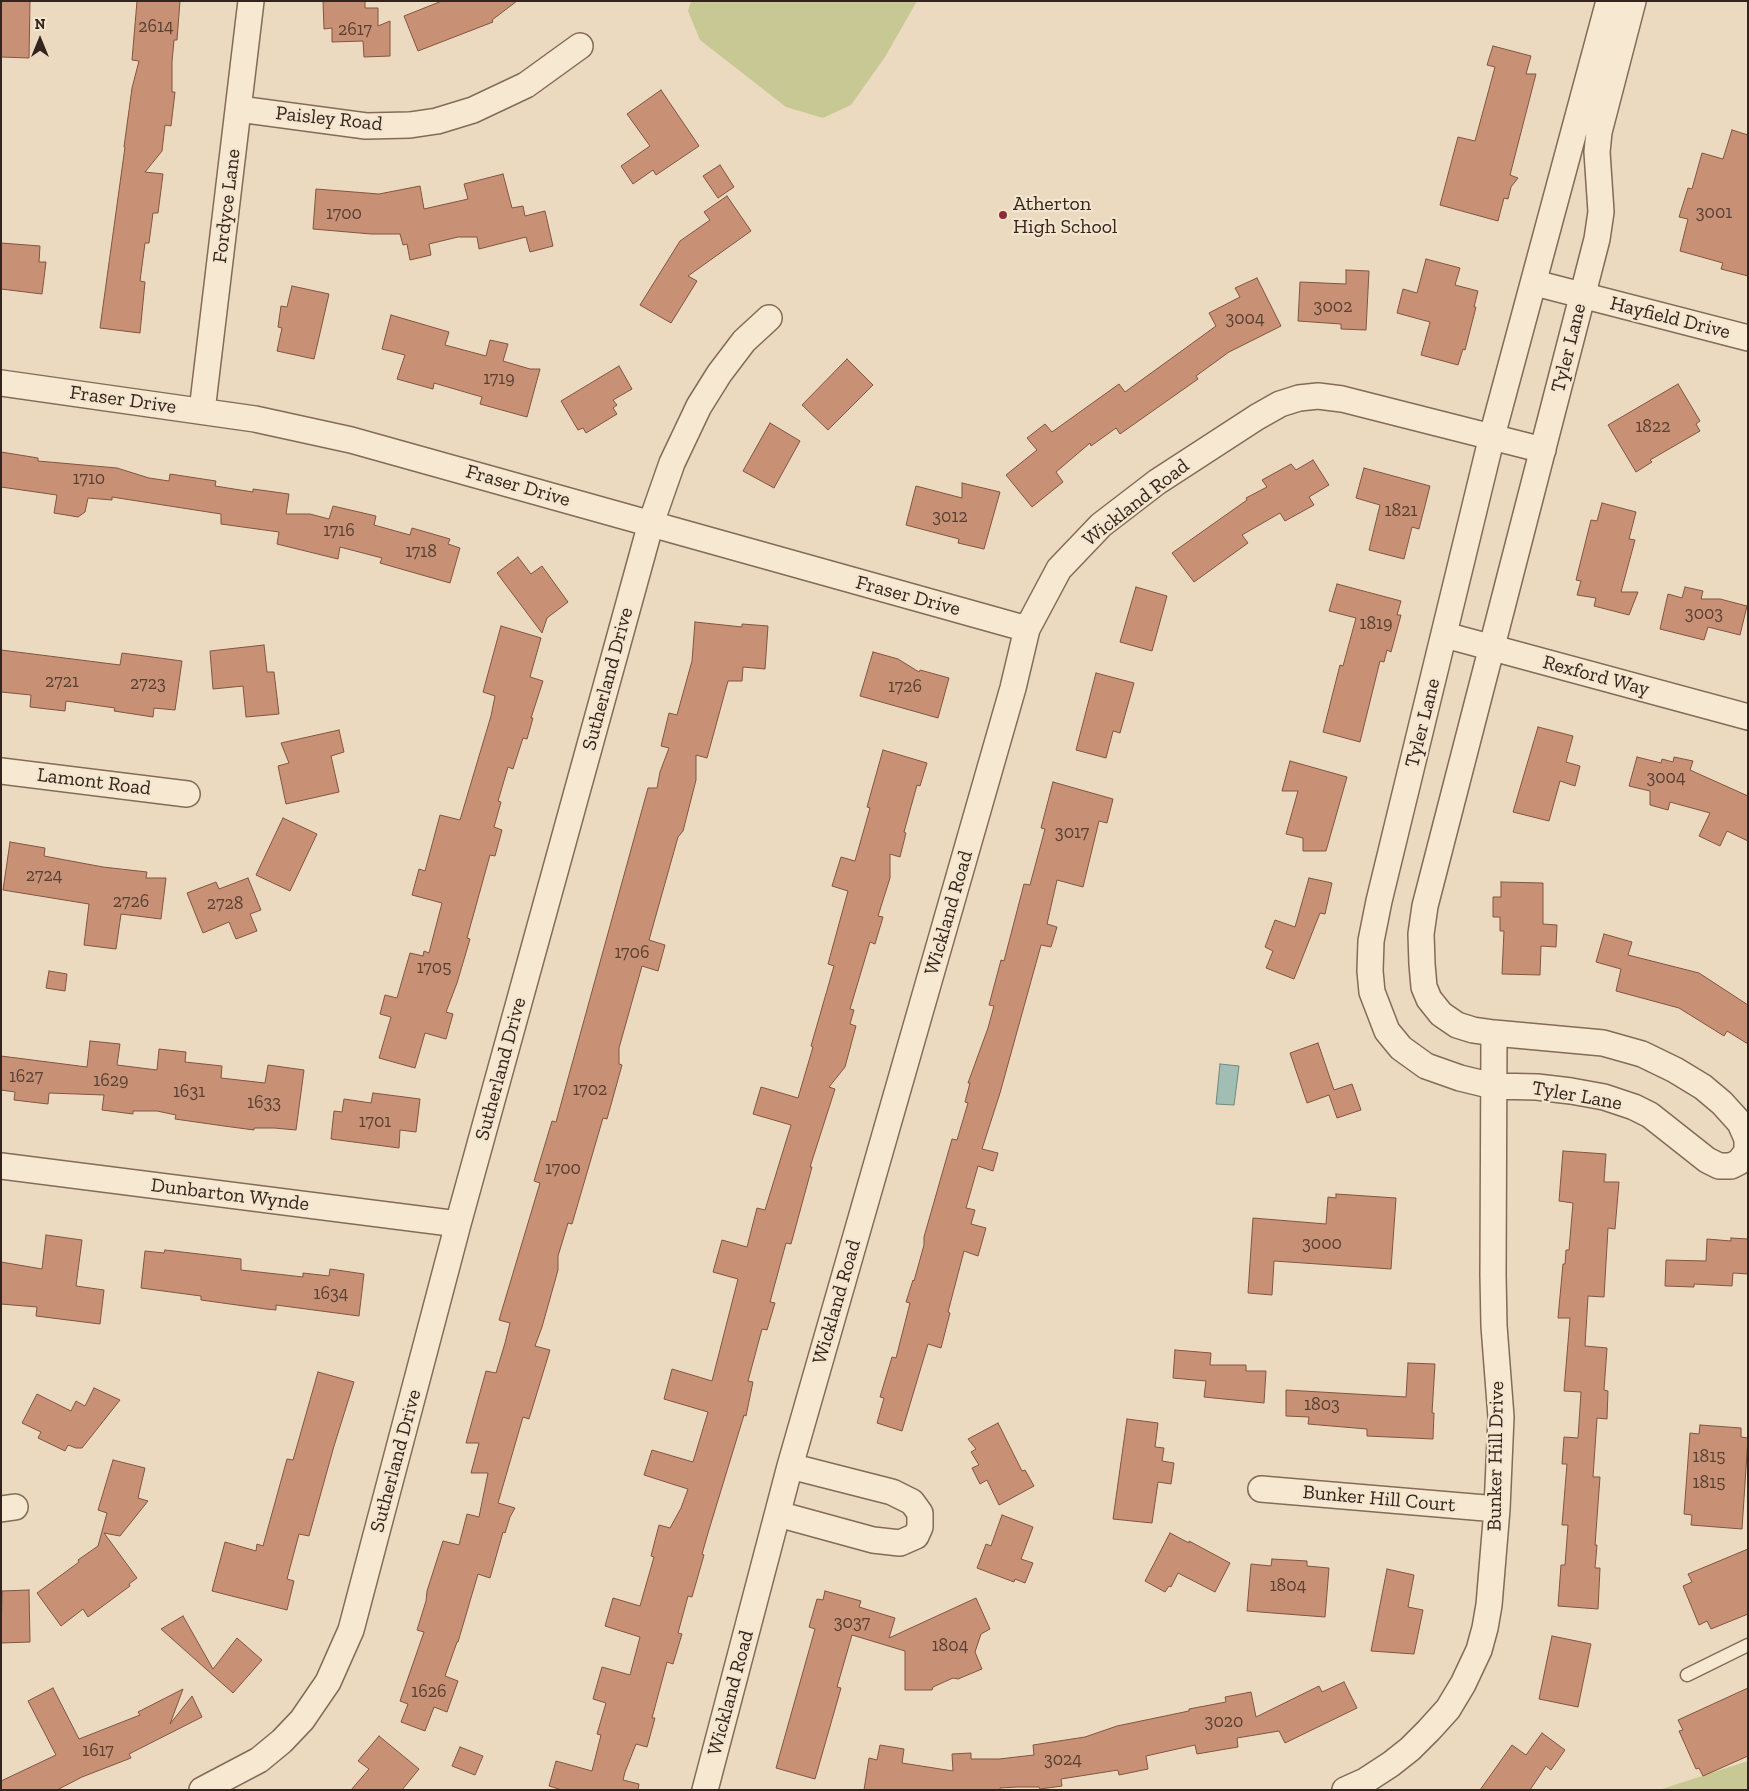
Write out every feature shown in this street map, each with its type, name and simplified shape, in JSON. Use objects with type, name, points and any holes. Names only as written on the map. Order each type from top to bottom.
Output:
[{"type":"street","name":"Fordyce Lane","points":[[202,410],[251,1]]},
{"type":"street","name":"Tyler Lane","points":[[1609,1],[1612,37],[1597,152],[1601,212],[1597,239],[1425,906],[1421,934],[1424,986],[1429,999],[1441,1014],[1457,1025],[1473,1030],[1494,1033],[1603,1043],[1642,1054],[1675,1070],[1702,1087],[1722,1103],[1740,1122],[1747,1139],[1747,1150],[1742,1158],[1731,1166],[1719,1166],[1707,1160],[1650,1115],[1634,1106],[1604,1097],[1571,1091],[1537,1087],[1493,1086],[1460,1078],[1426,1066],[1401,1048],[1387,1032],[1372,992],[1370,970],[1371,941],[1379,901],[1492,436],[1534,283],[1612,37],[1634,1]]},
{"type":"street","name":"Paisley Road","points":[[239,109],[366,126],[410,125],[438,121],[473,110],[526,85],[580,46]]},
{"type":"street","name":"Hayfield Drive","points":[[1534,283],[1748,338]]},
{"type":"street","name":"Sutherland Drive","points":[[202,1790],[259,1760],[282,1741],[307,1713],[328,1682],[350,1630],[458,1224],[651,524],[672,463],[699,406],[719,374],[744,341],[769,318]]},
{"type":"street","name":"Fraser Drive","points":[[1,383],[202,410],[255,419],[351,440],[1027,629]]},
{"type":"street","name":"Wickland Road","points":[[705,1790],[790,1466],[1011,697],[1027,629],[1059,569],[1101,525],[1157,482],[1257,417],[1280,404],[1299,398],[1318,396],[1342,399],[1543,450]]},
{"type":"street","name":"Rexford Way","points":[[1445,635],[1748,717]]},
{"type":"street","name":"Lamont Road","points":[[1,772],[187,794]]},
{"type":"street","name":"Bunker Hill Drive","points":[[1345,1790],[1365,1781],[1410,1749],[1448,1709],[1463,1684],[1479,1650],[1485,1628],[1489,1605],[1497,1509],[1501,1417],[1494,1300],[1494,1033]]},
{"type":"street","name":"Dunbarton Wynde","points":[[1,1166],[458,1224]]},
{"type":"street","points":[[778,1514],[874,1540],[900,1543],[916,1536],[920,1527],[920,1513],[912,1502],[892,1492],[790,1466]]},
{"type":"street","name":"Bunker Hill Court","points":[[1261,1490],[1497,1509]]},
{"type":"lane","points":[[1688,1676],[1748,1646]]},
{"type":"green space","points":[[691,1],[917,1],[885,57],[851,105],[823,118],[786,107],[700,40],[688,11]]},
{"type":"green space","points":[[1748,1761],[1748,1790],[1659,1790]]},
{"type":"shaded area","points":[[1220,1064],[1239,1066],[1234,1105],[1216,1104]]},
{"type":"building","points":[[1,1],[30,1],[29,58],[1,57]]},
{"type":"building","points":[[137,1],[180,1],[177,40],[174,40],[172,62],[172,92],[175,92],[171,126],[165,125],[162,151],[145,172],[163,174],[158,213],[153,213],[149,243],[145,243],[140,281],[145,282],[140,333],[100,328],[132,88],[139,61],[132,60]]},
{"type":"building","points":[[323,1],[365,1],[365,8],[378,8],[378,26],[390,21],[390,56],[364,57],[363,41],[332,42],[332,28],[324,29]]},
{"type":"building","points":[[442,1],[517,1],[492,20],[493,22],[418,51],[404,16]]},
{"type":"building","points":[[1493,46],[1531,56],[1526,74],[1536,74],[1510,175],[1518,178],[1511,187],[1508,199],[1504,198],[1498,221],[1440,205],[1458,137],[1475,141],[1495,67],[1487,65]]},
{"type":"building","points":[[661,90],[699,146],[656,175],[653,170],[633,184],[621,166],[650,146],[627,114]]},
{"type":"building","points":[[1732,130],[1748,135],[1748,276],[1721,269],[1723,263],[1680,251],[1688,219],[1679,217],[1688,188],[1692,189],[1702,153],[1723,159]]},
{"type":"building","points":[[720,165],[734,187],[718,198],[703,176]]},
{"type":"building","points":[[503,174],[512,208],[523,206],[525,216],[545,211],[553,246],[530,252],[526,237],[479,249],[477,237],[458,237],[429,244],[431,255],[410,260],[407,244],[403,245],[400,234],[371,234],[313,229],[316,189],[379,194],[420,186],[424,209],[468,199],[464,184]]},
{"type":"building","points":[[727,196],[751,231],[688,276],[697,281],[671,323],[640,305],[680,241],[710,220],[704,212]]},
{"type":"building","points":[[1,243],[40,246],[39,262],[46,262],[42,294],[1,289]]},
{"type":"building","points":[[1426,259],[1460,268],[1455,285],[1478,291],[1465,350],[1463,349],[1458,365],[1421,355],[1430,322],[1397,313],[1403,289],[1417,293]]},
{"type":"building","points":[[1346,270],[1369,271],[1366,330],[1341,329],[1341,324],[1298,321],[1300,282],[1346,284]]},
{"type":"building","points":[[1257,278],[1281,326],[1229,352],[1196,376],[1198,379],[1120,434],[1116,428],[1091,446],[1090,443],[1056,472],[1063,482],[1032,507],[1006,475],[1037,450],[1027,438],[1045,424],[1052,432],[1119,384],[1125,392],[1216,326],[1209,313],[1240,297],[1235,288]]},
{"type":"building","points":[[292,286],[329,294],[314,359],[277,351],[282,328],[278,327],[281,306],[287,307]]},
{"type":"building","points":[[391,315],[449,332],[445,345],[486,356],[490,340],[508,344],[503,361],[530,369],[540,369],[527,417],[480,404],[482,397],[434,383],[433,389],[397,379],[405,355],[382,349]]},
{"type":"building","points":[[847,359],[873,385],[828,430],[802,405]]},
{"type":"building","points":[[619,366],[632,389],[613,400],[617,405],[613,408],[617,414],[586,433],[583,428],[578,430],[561,401]]},
{"type":"building","points":[[1678,384],[1700,421],[1696,424],[1700,431],[1650,460],[1652,462],[1636,472],[1608,425]]},
{"type":"building","points":[[770,423],[800,441],[774,488],[743,471]]},
{"type":"building","points":[[1,452],[38,458],[38,461],[117,468],[149,478],[169,481],[170,474],[216,481],[215,486],[253,492],[253,489],[289,494],[286,514],[310,514],[329,519],[333,506],[376,516],[374,525],[410,535],[412,528],[450,539],[448,544],[460,548],[450,583],[380,563],[382,558],[340,547],[338,559],[277,544],[279,532],[221,524],[221,514],[112,497],[112,500],[88,498],[85,512],[78,517],[54,513],[57,495],[1,487]]},
{"type":"building","points":[[1313,460],[1329,485],[1309,497],[1314,505],[1285,521],[1280,513],[1242,535],[1248,543],[1194,582],[1172,553],[1247,500],[1246,498],[1267,487],[1262,480],[1291,464],[1296,470]]},
{"type":"building","points":[[1364,468],[1430,486],[1419,529],[1412,527],[1404,559],[1369,550],[1380,505],[1356,498]]},
{"type":"building","points":[[962,483],[1000,492],[984,549],[958,543],[959,539],[906,525],[916,486],[962,498]]},
{"type":"building","points":[[1602,503],[1636,512],[1629,539],[1635,540],[1621,592],[1638,592],[1629,615],[1594,606],[1596,598],[1577,595],[1581,581],[1576,580],[1591,520],[1597,521]]},
{"type":"building","points":[[518,557],[531,574],[542,566],[568,602],[547,618],[542,633],[497,573]]},
{"type":"building","points":[[1337,584],[1401,601],[1397,615],[1401,615],[1391,652],[1387,650],[1384,662],[1380,661],[1360,742],[1323,732],[1340,665],[1343,666],[1356,618],[1329,611]]},
{"type":"building","points":[[1136,587],[1167,596],[1152,651],[1120,642]]},
{"type":"building","points":[[1685,587],[1703,591],[1701,599],[1720,599],[1747,606],[1740,635],[1708,627],[1704,640],[1660,629],[1668,594],[1682,598]]},
{"type":"building","points":[[695,622],[742,627],[742,624],[768,626],[765,669],[743,667],[742,681],[728,681],[707,758],[696,755],[696,780],[683,831],[678,837],[649,940],[665,945],[658,971],[642,966],[619,1048],[619,1064],[622,1065],[607,1119],[603,1118],[572,1224],[568,1223],[558,1256],[558,1270],[535,1346],[550,1350],[529,1419],[523,1417],[498,1503],[515,1508],[505,1533],[503,1532],[490,1578],[478,1574],[458,1642],[445,1676],[458,1681],[447,1712],[434,1707],[425,1731],[401,1722],[408,1704],[400,1701],[424,1632],[417,1630],[443,1541],[459,1545],[467,1514],[479,1517],[488,1473],[471,1473],[479,1443],[466,1443],[486,1371],[496,1373],[505,1343],[510,1323],[499,1320],[540,1183],[534,1181],[552,1121],[556,1122],[648,788],[657,788],[660,772],[669,748],[661,746],[669,713],[677,715],[692,661]]},
{"type":"building","points":[[501,626],[541,638],[530,677],[543,681],[531,718],[533,718],[527,739],[523,738],[513,769],[508,767],[498,801],[501,802],[494,827],[502,830],[495,856],[490,855],[467,938],[470,939],[446,1012],[453,1014],[446,1039],[425,1033],[415,1068],[379,1058],[391,1017],[380,1014],[385,995],[397,998],[410,953],[423,956],[424,951],[429,953],[442,903],[412,895],[419,869],[425,871],[440,815],[460,820],[491,716],[495,696],[483,692]]},
{"type":"building","points":[[264,645],[267,672],[274,672],[279,714],[246,717],[243,686],[213,689],[210,651]]},
{"type":"building","points":[[1,650],[120,665],[122,653],[182,661],[175,710],[154,708],[153,717],[114,711],[115,708],[66,701],[65,711],[30,707],[31,695],[1,692]]},
{"type":"building","points":[[873,652],[898,659],[919,672],[920,670],[949,678],[938,718],[860,696]]},
{"type":"building","points":[[1096,673],[1134,683],[1120,733],[1113,731],[1106,758],[1076,750]]},
{"type":"building","points":[[1538,727],[1573,736],[1566,762],[1580,766],[1575,786],[1560,781],[1549,821],[1513,812]]},
{"type":"building","points":[[339,730],[344,752],[331,756],[339,792],[286,804],[278,766],[289,763],[281,743]]},
{"type":"building","points":[[883,750],[927,763],[920,786],[917,785],[904,832],[906,833],[900,857],[890,854],[890,878],[878,916],[883,917],[875,944],[870,942],[850,1009],[854,1010],[850,1024],[856,1026],[845,1067],[829,1087],[835,1089],[810,1167],[812,1167],[791,1244],[786,1243],[770,1302],[775,1303],[767,1330],[762,1329],[748,1381],[753,1382],[746,1416],[744,1415],[708,1533],[692,1597],[688,1596],[678,1633],[682,1634],[673,1664],[667,1662],[652,1718],[655,1718],[647,1747],[636,1744],[625,1772],[623,1780],[639,1784],[638,1790],[562,1790],[549,1786],[556,1761],[592,1771],[601,1735],[597,1734],[606,1703],[593,1699],[602,1667],[630,1675],[640,1637],[605,1626],[613,1598],[640,1606],[654,1557],[651,1556],[659,1525],[670,1528],[681,1508],[688,1489],[644,1475],[652,1450],[693,1462],[708,1412],[664,1399],[672,1369],[712,1381],[738,1279],[713,1272],[722,1240],[747,1247],[757,1208],[765,1210],[791,1125],[753,1114],[761,1087],[798,1098],[834,966],[828,964],[848,891],[832,886],[841,857],[855,861],[870,808],[867,807]]},
{"type":"building","points":[[1637,757],[1661,763],[1662,759],[1673,762],[1674,757],[1693,761],[1690,770],[1748,796],[1748,841],[1727,831],[1720,846],[1699,836],[1710,813],[1670,802],[1668,810],[1650,805],[1650,791],[1629,786]]},
{"type":"building","points":[[1290,761],[1347,777],[1326,851],[1303,851],[1303,838],[1286,834],[1298,791],[1282,791]]},
{"type":"building","points":[[1053,782],[1113,799],[1107,823],[1099,821],[1083,887],[1057,880],[1047,924],[1057,927],[1051,947],[1041,945],[1000,1093],[982,1149],[998,1153],[993,1171],[978,1166],[966,1208],[975,1210],[971,1224],[986,1228],[978,1256],[964,1251],[941,1348],[928,1344],[902,1431],[877,1423],[884,1398],[880,1397],[892,1357],[896,1358],[910,1303],[906,1302],[914,1281],[924,1245],[924,1237],[952,1139],[957,1140],[968,1103],[965,1102],[970,1083],[968,1083],[994,1006],[989,1005],[1001,960],[1004,961],[1024,884],[1030,885],[1045,829],[1041,828]]},
{"type":"building","points":[[283,818],[317,834],[290,891],[256,875]]},
{"type":"building","points":[[10,842],[45,848],[44,856],[103,867],[147,872],[146,878],[166,878],[161,919],[121,914],[116,949],[84,945],[89,904],[3,890]]},
{"type":"building","points":[[248,878],[261,910],[250,914],[257,931],[236,939],[229,922],[203,933],[187,893],[216,882],[219,889]]},
{"type":"building","points":[[1309,878],[1332,883],[1325,914],[1320,913],[1294,979],[1266,968],[1273,951],[1265,947],[1275,920],[1295,927]]},
{"type":"building","points":[[1501,882],[1543,883],[1543,924],[1557,925],[1556,947],[1541,946],[1540,975],[1502,974],[1504,931],[1500,931],[1500,917],[1493,917],[1493,897],[1501,897]]},
{"type":"building","points":[[1604,934],[1632,942],[1628,955],[1699,973],[1748,1005],[1748,1044],[1727,1031],[1724,1036],[1679,1008],[1616,991],[1621,969],[1596,962]]},
{"type":"building","points":[[49,971],[67,974],[65,991],[46,988]]},
{"type":"building","points":[[90,1041],[120,1044],[117,1065],[157,1070],[159,1049],[186,1052],[185,1062],[222,1066],[221,1078],[265,1083],[268,1065],[304,1070],[296,1130],[254,1128],[254,1130],[224,1126],[175,1119],[176,1115],[157,1111],[133,1111],[133,1114],[102,1110],[104,1095],[49,1093],[48,1104],[14,1100],[15,1092],[1,1090],[1,1056],[87,1067]]},
{"type":"building","points":[[1318,1043],[1334,1090],[1352,1084],[1361,1110],[1337,1118],[1329,1095],[1307,1103],[1290,1053]]},
{"type":"building","points":[[373,1093],[420,1099],[416,1132],[400,1130],[399,1148],[331,1139],[334,1111],[342,1112],[344,1099],[371,1103]]},
{"type":"building","points":[[1563,1151],[1606,1154],[1604,1182],[1619,1182],[1615,1229],[1608,1228],[1604,1297],[1588,1296],[1585,1346],[1607,1348],[1604,1390],[1608,1391],[1607,1419],[1597,1418],[1593,1477],[1600,1477],[1595,1545],[1597,1545],[1595,1568],[1600,1568],[1598,1609],[1558,1606],[1561,1565],[1565,1565],[1568,1525],[1562,1525],[1567,1464],[1562,1464],[1564,1437],[1578,1438],[1581,1392],[1564,1391],[1570,1318],[1558,1318],[1563,1264],[1565,1264],[1566,1250],[1569,1250],[1573,1203],[1559,1201]]},
{"type":"building","points":[[1336,1194],[1396,1198],[1391,1269],[1274,1261],[1272,1295],[1248,1293],[1253,1218],[1326,1224],[1328,1197],[1336,1198]]},
{"type":"building","points":[[46,1235],[82,1240],[76,1286],[104,1290],[100,1324],[36,1316],[37,1307],[1,1304],[1,1262],[42,1269]]},
{"type":"building","points":[[1731,1238],[1748,1239],[1748,1274],[1733,1273],[1732,1286],[1694,1284],[1694,1287],[1665,1286],[1666,1260],[1706,1261],[1707,1239],[1731,1241]]},
{"type":"building","points":[[165,1250],[241,1259],[241,1270],[303,1277],[303,1273],[329,1276],[330,1269],[364,1274],[359,1316],[276,1305],[276,1310],[266,1309],[201,1300],[201,1296],[141,1288],[145,1251],[164,1253]]},
{"type":"building","points":[[1175,1350],[1211,1353],[1210,1365],[1246,1365],[1246,1371],[1266,1371],[1264,1403],[1204,1397],[1206,1381],[1173,1378]]},
{"type":"building","points":[[1408,1363],[1435,1364],[1432,1413],[1434,1413],[1433,1439],[1367,1436],[1367,1429],[1308,1424],[1309,1417],[1286,1416],[1286,1390],[1406,1397]]},
{"type":"building","points":[[318,1372],[354,1382],[309,1536],[299,1534],[287,1579],[294,1581],[287,1610],[212,1591],[225,1542],[256,1551],[257,1544],[263,1546],[287,1459],[293,1460]]},
{"type":"building","points":[[94,1388],[120,1400],[82,1448],[68,1445],[65,1451],[38,1438],[41,1432],[22,1423],[37,1394],[71,1411],[76,1401],[85,1406]]},
{"type":"building","points":[[1127,1419],[1158,1423],[1155,1447],[1164,1448],[1162,1461],[1174,1463],[1171,1484],[1158,1482],[1152,1523],[1113,1519]]},
{"type":"building","points":[[998,1423],[1022,1471],[1025,1470],[1034,1486],[999,1505],[987,1480],[980,1484],[972,1468],[979,1465],[971,1452],[976,1449],[968,1439]]},
{"type":"building","points":[[1700,1425],[1741,1428],[1741,1437],[1748,1438],[1742,1529],[1691,1525],[1692,1515],[1684,1514],[1690,1433],[1699,1434]]},
{"type":"building","points":[[113,1460],[145,1468],[138,1498],[148,1501],[120,1536],[104,1533],[137,1578],[129,1584],[130,1586],[88,1617],[83,1609],[61,1626],[37,1593],[98,1546],[107,1513],[98,1510]]},
{"type":"building","points":[[1002,1515],[1033,1527],[1021,1559],[1033,1563],[1025,1583],[1015,1579],[1014,1582],[977,1568],[986,1544],[991,1546]]},
{"type":"building","points":[[1170,1533],[1230,1563],[1215,1592],[1178,1573],[1171,1587],[1169,1586],[1165,1592],[1145,1581]]},
{"type":"building","points":[[1748,1549],[1748,1614],[1711,1629],[1707,1621],[1699,1625],[1683,1586],[1692,1582],[1688,1574]]},
{"type":"building","points":[[1272,1559],[1307,1561],[1307,1566],[1329,1568],[1325,1617],[1247,1611],[1251,1564],[1271,1566]]},
{"type":"building","points":[[1387,1569],[1414,1575],[1408,1607],[1423,1610],[1414,1654],[1371,1651]]},
{"type":"building","points":[[29,1590],[30,1642],[1,1643],[2,1591]]},
{"type":"building","points":[[825,1591],[861,1601],[859,1607],[895,1618],[889,1638],[976,1598],[990,1629],[981,1634],[975,1652],[982,1669],[958,1679],[953,1678],[933,1687],[932,1690],[905,1690],[905,1651],[852,1635],[837,1687],[841,1688],[815,1779],[776,1768],[815,1629],[809,1627],[817,1599],[823,1600]]},
{"type":"building","points":[[183,1616],[213,1669],[237,1638],[262,1660],[233,1693],[161,1629]]},
{"type":"building","points":[[1552,1636],[1591,1644],[1578,1707],[1539,1699]]},
{"type":"building","points":[[1344,1682],[1357,1708],[1285,1743],[1279,1731],[1237,1738],[1238,1747],[1197,1754],[1195,1745],[1146,1756],[1148,1769],[1119,1775],[1118,1770],[1061,1779],[1062,1786],[1040,1789],[1039,1787],[1017,1787],[1000,1788],[1000,1790],[864,1790],[869,1758],[877,1760],[880,1745],[904,1749],[902,1763],[953,1771],[952,1754],[971,1753],[971,1759],[999,1759],[1034,1755],[1033,1745],[1085,1737],[1117,1726],[1226,1702],[1225,1697],[1251,1692],[1256,1717],[1319,1686],[1322,1692]]},
{"type":"building","points":[[53,1688],[79,1739],[140,1715],[138,1712],[183,1689],[170,1724],[192,1696],[202,1717],[129,1754],[131,1758],[82,1777],[57,1790],[1,1790],[1,1781],[56,1755],[28,1701]]},
{"type":"building","points":[[1748,1688],[1748,1756],[1703,1776],[1699,1768],[1696,1769],[1679,1731],[1683,1730],[1678,1720]]},
{"type":"building","points":[[1542,1733],[1565,1750],[1551,1770],[1546,1766],[1530,1790],[1480,1790],[1512,1745],[1526,1755]]},
{"type":"building","points":[[379,1736],[419,1769],[402,1790],[351,1790],[369,1769],[358,1761]]},
{"type":"building","points":[[460,1747],[483,1756],[475,1775],[452,1766]]},
{"type":"place","name":"Atherton High School","points":[[1003,215]]}]
